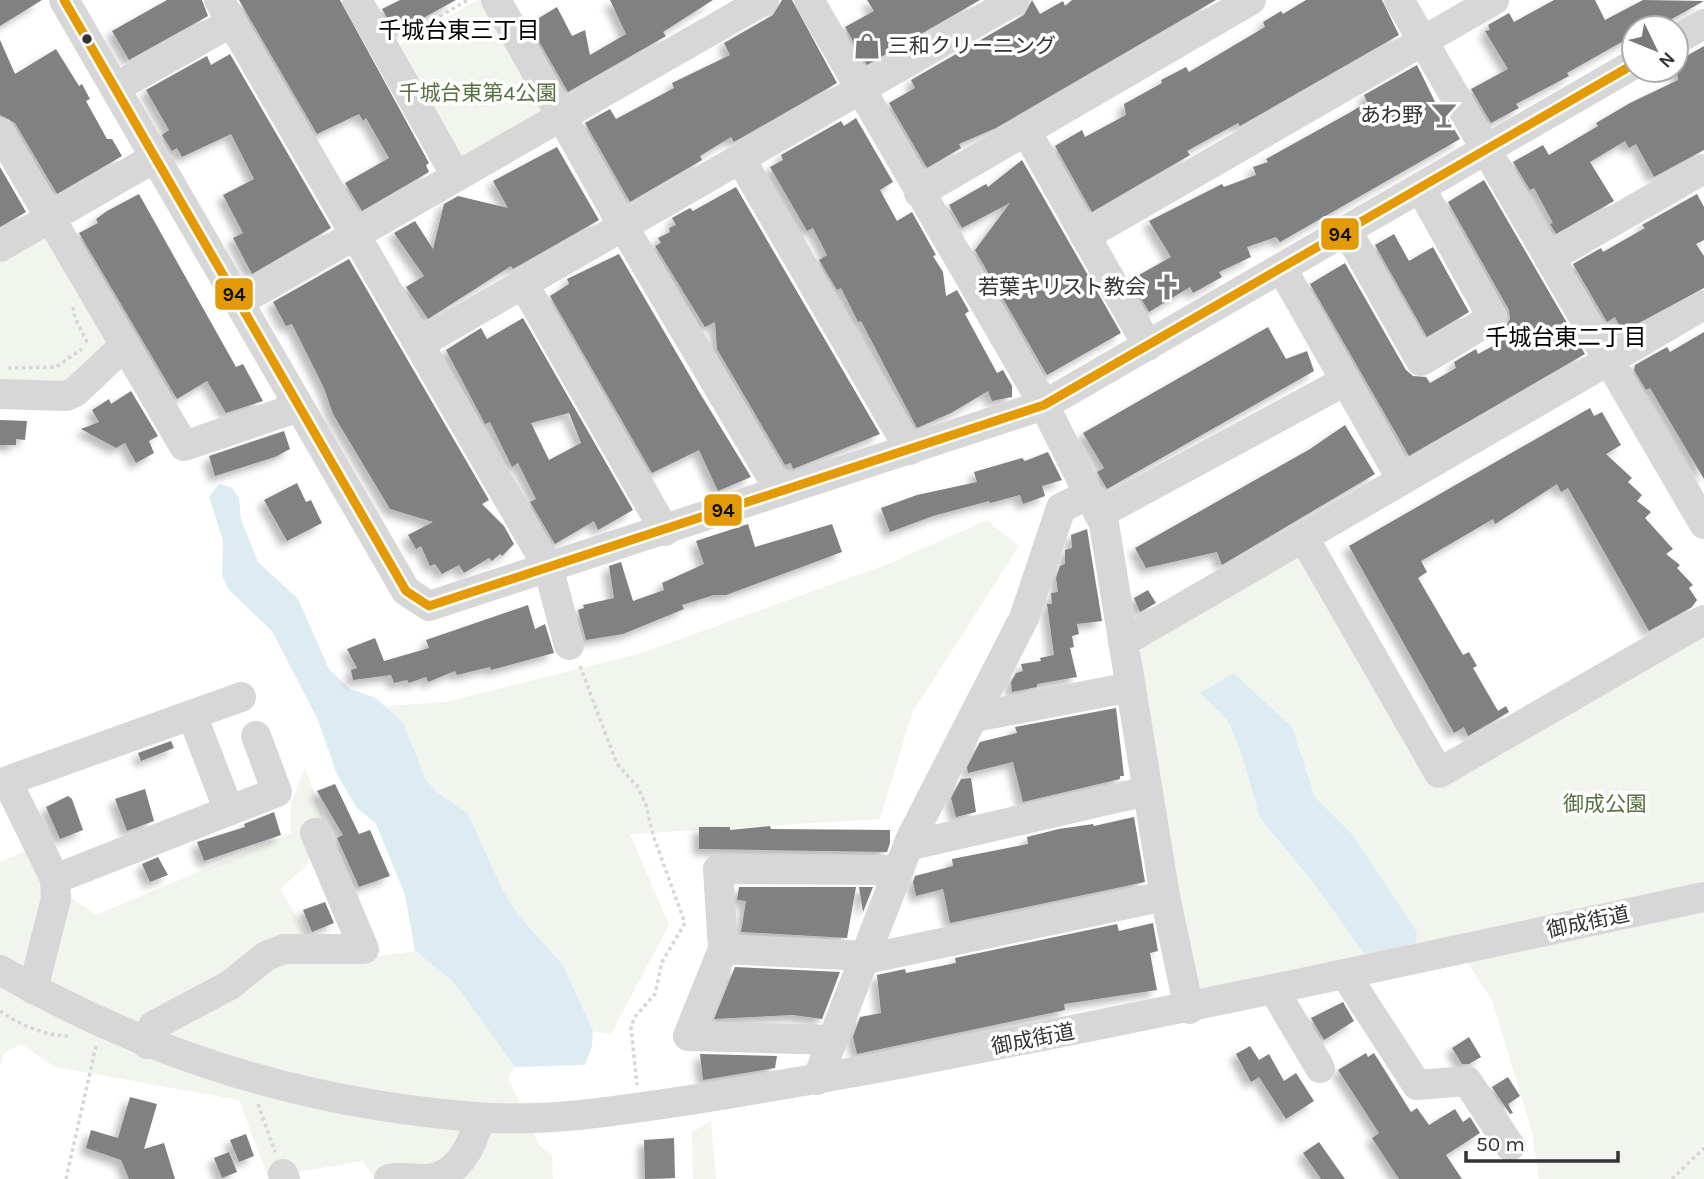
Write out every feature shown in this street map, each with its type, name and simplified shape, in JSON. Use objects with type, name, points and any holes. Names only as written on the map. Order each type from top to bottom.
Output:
[{"type":"street","points":[[64,0],[406,591],[416,601],[429,606],[1044,405],[1620,72]]},
{"type":"street","points":[[357,0],[456,176]]},
{"type":"street","points":[[240,301],[764,0]]},
{"type":"street","points":[[809,0],[1044,405],[1104,524],[1165,896],[1189,1009]]},
{"type":"street","points":[[419,344],[1015,0]]},
{"type":"street","points":[[919,193],[1251,0]]},
{"type":"street","points":[[1399,0],[1704,524]]},
{"type":"street","points":[[1085,236],[1494,0]]},
{"type":"street","points":[[501,2],[623,226],[780,491]]},
{"type":"street","points":[[115,88],[225,11],[548,567],[569,645]]},
{"type":"street","points":[[1026,131],[1148,346]]},
{"type":"street","points":[[0,132],[184,446],[299,407]]},
{"type":"street","points":[[0,247],[155,158]]},
{"type":"street","points":[[741,160],[910,450]]},
{"type":"street","points":[[1549,258],[1704,169]]},
{"type":"street","points":[[1347,231],[1421,361],[1493,318],[1421,189]]},
{"type":"street","points":[[1282,269],[1402,480]]},
{"type":"street","points":[[524,285],[665,531]]},
{"type":"street","points":[[1123,642],[1704,305]]},
{"type":"street","points":[[0,394],[66,396],[75,392],[125,345]]},
{"type":"street","points":[[817,1080],[904,858],[1024,618],[1061,508],[1094,504],[1345,381]]},
{"type":"street","points":[[1304,538],[1439,772],[1704,620]]},
{"type":"street","points":[[975,717],[1130,687]]},
{"type":"street","points":[[33,989],[56,899],[55,879],[6,781],[241,697]]},
{"type":"street","points":[[192,715],[229,811]]},
{"type":"street","points":[[55,879],[277,792],[256,736]]},
{"type":"street","points":[[833,1040],[688,1036],[723,949],[718,869],[904,858],[1147,791]]},
{"type":"street","points":[[147,1044],[153,1026],[230,985],[266,956],[284,949],[364,949],[315,833]]},
{"type":"street","points":[[723,949],[866,958],[1165,896]]},
{"type":"street","name":"御成街道","points":[[0,970],[96,1022],[147,1044],[248,1077],[367,1103],[479,1118],[556,1116],[640,1108],[817,1080],[1189,1009],[1704,897]]},
{"type":"street","points":[[1345,974],[1417,1085],[1467,1081],[1510,1146]]},
{"type":"street","points":[[1274,990],[1320,1068]]},
{"type":"street","points":[[389,1179],[399,1176],[426,1179],[454,1167],[473,1143],[479,1118]]},
{"type":"path","points":[[384,48],[468,0]]},
{"type":"path","points":[[0,370],[13,367],[56,367],[89,343],[75,318],[73,307],[95,294]]},
{"type":"path","points":[[569,645],[578,659],[617,764],[637,786],[646,805],[653,835],[685,923],[662,962],[655,994],[635,1018],[631,1028],[640,1108]]},
{"type":"path","points":[[0,1011],[58,1036],[77,1035],[96,1022]]},
{"type":"path","points":[[66,1179],[90,1086],[96,1022]]},
{"type":"path","points":[[248,1077],[284,1177]]},
{"type":"path","points":[[1672,1179],[1704,1148]]},
{"type":"green space","name":"千城台東第4公園","points":[[477,0],[483,0],[545,110],[466,161],[452,152],[396,47]]},
{"type":"green space","points":[[41,236],[53,239],[112,345],[68,384],[0,382],[0,257]]},
{"type":"green space","points":[[987,520],[1019,546],[912,713],[880,819],[630,834],[669,925],[611,1034],[593,1031],[563,965],[519,916],[503,891],[468,814],[437,792],[426,780],[386,706],[446,702],[639,654],[888,564]]},
{"type":"green space","name":"御成公園","points":[[1294,556],[1301,557],[1436,787],[1704,633],[1704,882],[1202,993],[1192,989],[1140,654],[1145,642]],"holes":[[[1234,673],[1292,727],[1315,797],[1353,835],[1417,932],[1362,951],[1316,886],[1260,818],[1242,755],[1227,719]]]},
{"type":"green space","points":[[305,768],[328,828],[305,867],[280,889],[325,964],[415,951],[452,980],[515,1067],[508,1078],[539,1145],[552,1154],[553,1179],[375,1179],[363,1161],[268,1177],[239,1100],[55,1067],[21,1044],[4,1053],[0,1066],[0,862],[50,841],[70,897],[96,915],[291,833],[291,803]]},
{"type":"green space","points":[[1704,912],[1704,1179],[1539,1179],[1532,1132],[1492,1000],[1465,959]]},
{"type":"green space","points":[[711,1121],[716,1179],[693,1179],[692,1132]]},
{"type":"shaded area","points":[[219,484],[231,487],[239,498],[241,519],[258,562],[298,599],[329,669],[350,689],[376,698],[403,723],[426,780],[437,792],[468,814],[503,891],[519,916],[563,965],[593,1031],[592,1046],[585,1065],[515,1067],[452,980],[415,951],[405,895],[376,824],[356,807],[336,772],[318,720],[272,631],[229,590],[222,575],[223,540],[209,497]]},
{"type":"shaded area","points":[[1234,673],[1292,727],[1315,797],[1353,835],[1417,932],[1416,943],[1368,955],[1362,951],[1316,886],[1260,818],[1242,755],[1227,719],[1200,693]]},
{"type":"building","points":[[0,0],[42,0],[0,26]]},
{"type":"building","points":[[167,0],[202,0],[208,16],[129,60],[112,31]]},
{"type":"building","points":[[239,0],[340,0],[429,163],[426,165],[429,172],[362,211],[345,183],[389,158],[366,118],[363,121],[359,114],[317,134]]},
{"type":"building","points":[[400,0],[456,0],[396,33],[382,9]]},
{"type":"building","points":[[610,0],[713,0],[663,32],[666,36],[568,92],[529,24],[557,7],[572,36],[585,30],[590,55],[626,34]]},
{"type":"building","points":[[782,0],[792,0],[837,83],[734,142],[731,137],[700,156],[702,160],[630,202],[585,123],[610,109],[616,119],[674,88],[672,83],[730,55],[724,43],[773,15]]},
{"type":"building","points":[[867,0],[980,0],[867,65],[845,27],[874,11]]},
{"type":"building","points":[[1032,0],[1040,14],[1063,1],[1065,6],[1072,0],[1216,0],[996,128],[959,144],[961,148],[927,168],[889,103],[915,88],[911,80],[1024,15]]},
{"type":"building","points":[[1306,0],[1382,0],[1399,35],[1240,126],[1238,123],[1187,151],[1190,155],[1092,212],[1055,146],[1082,130],[1085,137],[1126,115],[1124,104],[1162,83],[1161,80],[1186,67],[1189,72],[1265,27],[1263,22]]},
{"type":"building","points":[[1554,0],[1595,0],[1605,20],[1643,0],[1704,1],[1681,14],[1620,14],[1620,43],[1567,73],[1569,76],[1516,104],[1519,108],[1491,123],[1471,89],[1508,69],[1485,31],[1490,30],[1488,25],[1509,13],[1514,22]]},
{"type":"building","points":[[0,40],[15,74],[56,49],[79,86],[82,84],[90,99],[86,101],[107,139],[112,139],[122,156],[57,194],[15,123],[0,115]]},
{"type":"building","points":[[1704,46],[1704,150],[1654,177],[1636,144],[1629,148],[1625,141],[1590,162],[1614,201],[1556,234],[1534,188],[1530,190],[1513,162],[1543,145],[1549,155],[1598,126],[1596,123],[1670,84],[1690,84],[1690,54]]},
{"type":"building","points":[[230,54],[331,228],[252,274],[233,238],[243,233],[223,195],[254,179],[231,134],[182,157],[177,148],[172,151],[162,135],[169,130],[146,90],[207,56],[211,65]]},
{"type":"building","points":[[1417,65],[1438,108],[1441,107],[1460,139],[1280,242],[1276,237],[1247,247],[1251,257],[1219,272],[1222,277],[1193,293],[1190,287],[1149,312],[1130,280],[1171,257],[1149,221],[1222,184],[1224,187],[1256,175],[1253,167],[1268,162],[1266,159],[1367,102],[1364,95]]},
{"type":"building","points":[[856,118],[893,182],[880,190],[897,221],[912,212],[943,272],[946,296],[957,290],[969,311],[965,314],[997,373],[1003,370],[1012,386],[1012,397],[992,401],[988,391],[951,413],[917,428],[861,321],[858,322],[841,288],[837,290],[819,260],[827,255],[813,228],[807,231],[770,167],[783,160],[781,155],[841,121],[844,126]]},
{"type":"building","points":[[557,147],[599,220],[513,269],[511,266],[428,319],[406,287],[424,276],[394,233],[415,221],[433,249],[444,204],[458,196],[508,208],[493,181]]},
{"type":"building","points":[[1022,160],[1121,333],[1047,375],[975,250],[1010,203],[962,228],[949,205],[986,184],[988,187]]},
{"type":"building","points":[[0,167],[26,212],[0,227]]},
{"type":"building","points":[[1484,180],[1585,354],[1409,456],[1310,284],[1345,263],[1406,370],[1413,376],[1426,377],[1430,383],[1456,368],[1454,362],[1476,349],[1478,354],[1493,346],[1506,338],[1503,332],[1510,319],[1509,310],[1448,202]]},
{"type":"building","points":[[736,187],[880,434],[793,469],[791,463],[785,465],[717,349],[715,322],[705,327],[655,246],[661,243],[658,238],[670,232],[669,228],[676,225],[672,218],[690,208],[693,211]]},
{"type":"building","points":[[139,194],[236,367],[243,364],[263,401],[226,413],[207,381],[177,399],[79,233],[98,223],[96,219],[107,211]]},
{"type":"building","points":[[1697,194],[1704,207],[1704,240],[1696,244],[1704,256],[1704,288],[1622,332],[1615,317],[1607,322],[1573,264],[1601,248],[1603,252],[1645,228],[1642,225]]},
{"type":"building","points":[[1394,234],[1409,261],[1433,247],[1469,312],[1427,337],[1375,245]]},
{"type":"building","points":[[619,254],[751,477],[718,491],[699,450],[652,473],[550,296],[569,284],[567,279]]},
{"type":"building","points":[[349,259],[489,500],[482,504],[504,526],[514,544],[502,556],[500,554],[492,561],[489,558],[464,573],[459,565],[442,574],[435,564],[430,566],[421,546],[416,549],[408,535],[433,522],[390,509],[333,414],[324,388],[292,324],[286,326],[273,302]]},
{"type":"building","points":[[523,318],[633,510],[598,530],[594,521],[555,544],[530,502],[536,499],[518,463],[512,467],[490,422],[485,424],[446,350],[481,328],[487,339]],"holes":[[[569,413],[581,443],[549,460],[531,423]]]},
{"type":"building","points":[[1268,327],[1286,359],[1307,351],[1314,371],[1107,489],[1097,472],[1104,468],[1083,433]]},
{"type":"building","points":[[1704,332],[1704,479],[1650,388],[1646,390],[1634,370],[1635,365],[1667,347],[1670,352]]},
{"type":"building","points":[[131,391],[158,436],[149,441],[154,453],[136,463],[125,443],[116,448],[81,429],[99,422],[92,410],[109,399],[111,404]]},
{"type":"building","points":[[1590,408],[1594,416],[1602,412],[1621,445],[1606,454],[1632,478],[1628,482],[1642,495],[1637,501],[1651,512],[1645,518],[1673,549],[1666,554],[1680,565],[1677,568],[1693,585],[1689,588],[1697,600],[1692,607],[1649,631],[1568,488],[1561,492],[1557,484],[1495,524],[1493,519],[1421,561],[1427,572],[1418,578],[1463,655],[1469,652],[1477,666],[1473,668],[1498,711],[1506,706],[1509,712],[1468,736],[1464,727],[1454,733],[1349,546]]},
{"type":"building","points":[[0,420],[27,421],[25,440],[16,439],[16,445],[0,445]]},
{"type":"building","points":[[1345,425],[1375,474],[1222,565],[1217,552],[1146,568],[1135,548],[1310,449]]},
{"type":"building","points":[[284,431],[290,449],[275,457],[215,476],[209,456]]},
{"type":"building","points":[[1048,452],[1062,480],[1042,486],[1045,496],[1023,504],[1020,495],[990,503],[989,501],[933,516],[890,532],[881,508],[917,495],[977,482],[974,472],[1022,458],[1025,461]]},
{"type":"building","points":[[297,483],[306,502],[311,500],[322,523],[287,541],[264,500]]},
{"type":"building","points":[[748,524],[755,547],[832,524],[842,552],[726,595],[714,595],[682,605],[684,609],[623,634],[586,640],[578,610],[584,608],[583,605],[614,598],[609,566],[621,562],[633,601],[664,590],[662,583],[704,564],[696,541]]},
{"type":"building","points":[[1087,529],[1102,621],[1077,624],[1079,634],[1072,636],[1074,647],[1070,648],[1077,677],[1037,684],[1037,687],[1012,692],[1011,682],[1016,673],[1023,671],[1021,664],[1041,661],[1040,658],[1054,655],[1047,604],[1052,604],[1051,593],[1058,592],[1056,578],[1060,566],[1065,564],[1065,550],[1072,548],[1071,535]]},
{"type":"building","points":[[1148,590],[1156,603],[1140,612],[1134,598]]},
{"type":"building","points":[[528,605],[535,629],[545,624],[554,653],[491,670],[490,667],[457,675],[455,671],[428,682],[426,677],[409,683],[407,680],[394,683],[391,675],[353,680],[351,670],[357,668],[347,649],[375,638],[384,661],[429,648],[426,640]]},
{"type":"building","points":[[1116,708],[1124,776],[1120,776],[1120,779],[1023,802],[1013,762],[968,773],[967,767],[980,742],[1017,733],[1015,727]]},
{"type":"building","points":[[171,741],[174,748],[141,761],[138,753]]},
{"type":"building","points":[[971,778],[976,812],[956,817],[951,798],[961,779]]},
{"type":"building","points":[[335,784],[359,834],[370,830],[390,876],[359,887],[337,838],[343,835],[317,791]]},
{"type":"building","points":[[145,789],[154,821],[127,831],[115,799]]},
{"type":"building","points":[[68,796],[72,799],[83,830],[60,839],[46,807]]},
{"type":"building","points":[[274,812],[281,835],[204,861],[197,842],[245,827],[244,824]]},
{"type":"building","points":[[1134,817],[1145,882],[950,923],[943,889],[916,896],[913,882],[915,876],[953,866],[952,859],[1028,844],[1027,837],[1059,829],[1094,826]]},
{"type":"building","points":[[770,826],[771,829],[890,830],[890,843],[887,852],[699,849],[699,827],[730,827],[730,830]]},
{"type":"building","points":[[158,857],[168,875],[150,882],[142,864]]},
{"type":"building","points":[[739,887],[856,887],[847,938],[741,932],[746,901],[737,900]]},
{"type":"building","points":[[859,887],[873,887],[863,912]]},
{"type":"building","points":[[325,902],[334,923],[312,932],[303,910]]},
{"type":"building","points":[[1153,923],[1158,951],[1150,953],[1157,990],[1064,1004],[1065,1010],[857,1054],[853,1037],[860,1017],[881,1013],[877,975],[905,969],[906,973],[956,963],[955,958],[1117,924],[1119,931]]},
{"type":"building","points":[[735,967],[840,972],[822,1019],[793,1015],[714,1019]]},
{"type":"building","points":[[1343,1002],[1354,1021],[1324,1040],[1311,1018]]},
{"type":"building","points":[[1469,1037],[1481,1057],[1469,1064],[1462,1064],[1452,1048]]},
{"type":"building","points":[[1250,1046],[1259,1060],[1269,1054],[1284,1081],[1296,1073],[1314,1101],[1286,1119],[1259,1077],[1251,1082],[1236,1054]]},
{"type":"building","points":[[1366,1053],[1368,1057],[1374,1053],[1411,1112],[1417,1108],[1429,1125],[1455,1109],[1463,1122],[1470,1117],[1480,1133],[1446,1155],[1462,1179],[1399,1179],[1372,1138],[1379,1133],[1338,1070]]},
{"type":"building","points":[[700,1054],[777,1056],[775,1068],[703,1080]]},
{"type":"building","points":[[1508,1077],[1520,1096],[1508,1104],[1513,1113],[1510,1114],[1492,1087]]},
{"type":"building","points":[[130,1097],[157,1104],[144,1149],[164,1143],[175,1179],[129,1179],[121,1160],[86,1148],[91,1130],[118,1138]]},
{"type":"building","points":[[246,1134],[254,1156],[239,1162],[230,1140]]},
{"type":"building","points":[[674,1138],[675,1178],[645,1179],[644,1140]]},
{"type":"building","points":[[1319,1142],[1345,1179],[1321,1179],[1303,1153]]},
{"type":"building","points":[[229,1152],[237,1172],[222,1178],[214,1158]]},
{"type":"transit line","name":"94","points":[[64,0],[406,591],[429,606],[1044,405],[1620,72]]},
{"type":"place","name":"三和クリーニング","points":[[867,46]]},
{"type":"place","name":"あわ野","points":[[1444,115]]},
{"type":"place","name":"若葉キリスト教会","points":[[1167,287]]},
{"type":"district","name":"千城台東三丁目","points":[[459,30]]},
{"type":"district","name":"千城台東二丁目","points":[[1566,337]]}]
